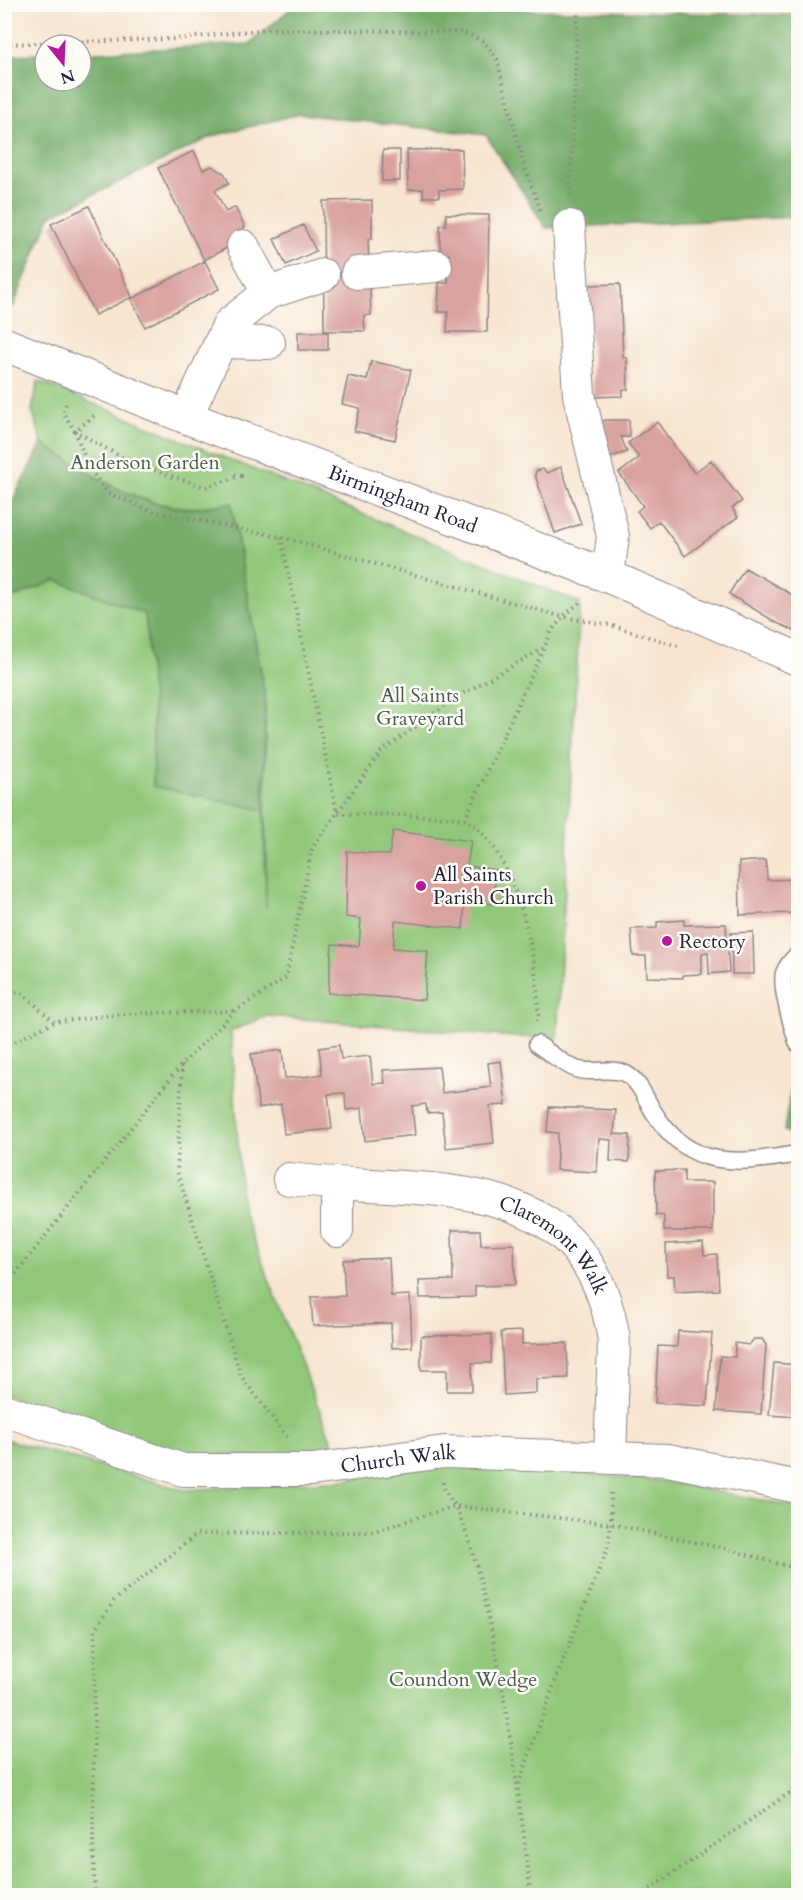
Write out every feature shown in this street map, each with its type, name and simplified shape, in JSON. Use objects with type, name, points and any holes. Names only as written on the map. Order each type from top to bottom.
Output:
[{"type":"street","points":[[555,220],[579,395],[613,536],[608,576]]},
{"type":"street","points":[[243,246],[268,293]]},
{"type":"street","points":[[357,273],[436,266]]},
{"type":"street","points":[[186,417],[229,324],[268,293],[323,275]]},
{"type":"street","points":[[221,342],[269,342]]},
{"type":"street","name":"Birmingham Road","points":[[4,344],[186,417],[608,576],[798,659]]},
{"type":"street","name":"Claremont Walk","points":[[289,1179],[337,1185],[425,1187],[489,1198],[537,1216],[561,1230],[587,1263],[604,1293],[614,1337],[610,1457]]},
{"type":"street","points":[[337,1185],[337,1231]]},
{"type":"street","name":"Church Walk","points":[[4,1410],[183,1470],[312,1470],[444,1452],[668,1460],[798,1486]]},
{"type":"lane","points":[[798,954],[788,964],[783,976],[798,1044]]},
{"type":"lane","points":[[537,1044],[577,1069],[615,1071],[626,1074],[634,1080],[662,1126],[683,1148],[708,1159],[726,1162],[798,1154]]},
{"type":"path","points":[[555,220],[578,4]]},
{"type":"path","points":[[4,44],[177,39],[267,29],[462,32],[483,40],[497,59],[522,159],[555,220]]},
{"type":"path","points":[[81,375],[69,394],[63,413],[75,431],[88,466],[107,493],[155,512],[281,537],[563,617],[610,625],[685,647]]},
{"type":"path","points":[[75,431],[94,416],[105,420]]},
{"type":"path","points":[[75,431],[125,459],[205,487],[241,476],[231,472]]},
{"type":"path","points":[[281,537],[337,814]]},
{"type":"path","points":[[465,819],[552,630],[563,617]]},
{"type":"path","points":[[4,1288],[182,1064],[235,1011],[286,978],[312,848],[381,752],[455,698],[544,648]]},
{"type":"path","points":[[337,814],[465,819],[485,837],[507,870],[522,912],[539,995],[537,1044]]},
{"type":"path","points":[[4,991],[22,993],[54,1022]]},
{"type":"path","points":[[4,1047],[54,1022],[121,1014],[235,1011]]},
{"type":"path","points":[[182,1064],[177,1172],[241,1376],[312,1470]]},
{"type":"path","points":[[444,1452],[444,1491],[455,1506],[478,1570],[490,1621],[518,1785],[531,1896]]},
{"type":"path","points":[[518,1785],[556,1678],[608,1547],[611,1524],[610,1457]]},
{"type":"path","points":[[95,1896],[93,1841],[95,1629],[114,1601],[197,1534],[371,1532],[455,1506],[611,1524],[730,1550],[798,1569]]},
{"type":"path","points":[[640,1896],[798,1787]]},
{"type":"green space","points":[[479,4],[527,10],[798,15],[798,217],[546,228],[486,135],[299,114],[213,136],[50,216],[13,307],[4,304],[4,55],[33,54],[33,93],[93,93],[93,52],[249,44],[295,5]]},
{"type":"green space","points":[[38,381],[580,603],[557,1038],[516,1037],[267,1016],[231,1031],[242,1210],[336,1453],[291,1459],[183,1454],[5,1395],[5,601],[56,580],[146,614],[153,713],[153,786],[264,810],[266,908],[265,696],[231,504],[190,508],[170,506],[131,494],[93,476],[42,443],[32,410]]},
{"type":"green space","points":[[42,443],[93,476],[150,501],[189,508],[231,503],[265,696],[264,810],[153,786],[153,713],[145,614],[56,580],[5,601],[5,515]]},
{"type":"green space","points":[[798,1087],[798,1136],[784,1131],[791,1088]]},
{"type":"green space","name":"Coundon Wedge","points":[[4,1439],[184,1490],[344,1480],[455,1461],[661,1481],[798,1507],[798,1895],[5,1895]]},
{"type":"building","points":[[462,149],[463,189],[439,190],[439,197],[423,197],[423,189],[408,190],[407,150]]},
{"type":"building","points":[[383,150],[400,150],[400,181],[382,181]]},
{"type":"building","points":[[194,151],[203,170],[212,166],[224,173],[229,183],[215,190],[226,212],[235,207],[245,227],[237,232],[242,240],[204,260],[158,168]]},
{"type":"building","points":[[372,200],[372,239],[368,239],[371,315],[364,316],[365,331],[324,331],[323,201]]},
{"type":"building","points":[[89,206],[132,297],[95,315],[51,224]]},
{"type":"building","points":[[446,214],[489,215],[487,332],[447,332],[448,312],[438,312],[439,283],[448,283],[449,254],[440,254],[440,225],[446,225]]},
{"type":"building","points":[[303,225],[316,251],[286,265],[274,239]]},
{"type":"building","points":[[205,261],[219,289],[145,327],[131,299]]},
{"type":"building","points":[[620,284],[623,357],[627,358],[628,390],[623,390],[623,396],[593,397],[589,285]]},
{"type":"building","points":[[298,332],[328,332],[328,350],[298,350]]},
{"type":"building","points":[[371,361],[411,370],[395,440],[354,431],[360,408],[342,404],[348,376],[367,380]]},
{"type":"building","points":[[606,420],[629,420],[630,437],[621,437],[627,452],[611,457],[598,423]]},
{"type":"building","points":[[657,422],[694,473],[711,460],[742,501],[732,508],[738,517],[685,556],[659,521],[650,528],[637,511],[643,506],[619,473],[639,458],[628,443]]},
{"type":"building","points":[[561,467],[581,524],[555,533],[535,475],[536,471],[543,469],[547,473]]},
{"type":"building","points":[[745,568],[798,598],[798,632],[777,623],[729,594]]},
{"type":"building","name":"All Saints Parish Church","points":[[393,831],[471,841],[467,866],[496,870],[493,904],[465,901],[463,929],[395,921],[393,948],[428,951],[424,1000],[328,993],[332,944],[359,946],[361,919],[346,917],[347,851],[389,855]]},
{"type":"building","points":[[766,860],[767,880],[798,879],[798,920],[792,920],[792,913],[740,915],[739,862]]},
{"type":"building","name":"Rectory","points":[[684,920],[684,925],[726,924],[729,972],[709,974],[708,952],[702,953],[702,974],[683,975],[683,978],[647,977],[646,956],[633,956],[631,929],[657,928],[657,922]]},
{"type":"building","points":[[753,932],[754,974],[732,974],[731,933]]},
{"type":"building","points":[[798,970],[798,997],[791,997],[788,971]]},
{"type":"building","points":[[339,1045],[341,1059],[370,1056],[373,1084],[385,1083],[383,1070],[439,1067],[442,1093],[491,1087],[488,1063],[501,1061],[506,1105],[490,1106],[494,1143],[446,1148],[442,1112],[427,1113],[426,1104],[412,1106],[415,1135],[365,1141],[362,1108],[346,1110],[345,1093],[328,1094],[332,1129],[284,1134],[281,1104],[259,1108],[251,1054],[282,1050],[285,1078],[303,1077],[322,1074],[319,1048]]},
{"type":"building","points":[[549,1107],[616,1110],[614,1134],[630,1135],[629,1162],[610,1161],[611,1140],[599,1139],[597,1172],[556,1170],[558,1133],[547,1132]]},
{"type":"building","points":[[684,1170],[684,1182],[713,1182],[713,1231],[664,1231],[664,1216],[656,1215],[655,1171]]},
{"type":"building","points":[[452,1230],[480,1230],[481,1245],[514,1244],[515,1285],[475,1286],[475,1297],[420,1298],[419,1281],[453,1280]]},
{"type":"building","points":[[703,1242],[704,1255],[717,1254],[719,1290],[675,1292],[674,1276],[667,1276],[666,1244]]},
{"type":"building","points":[[389,1258],[391,1296],[410,1295],[412,1347],[392,1348],[391,1323],[313,1326],[311,1297],[345,1296],[343,1260]]},
{"type":"building","points":[[522,1331],[522,1344],[567,1343],[568,1378],[536,1379],[536,1393],[504,1395],[501,1332]]},
{"type":"building","points":[[678,1331],[712,1333],[707,1406],[655,1403],[658,1346],[677,1347]]},
{"type":"building","points":[[492,1334],[491,1363],[472,1363],[472,1391],[447,1391],[447,1370],[421,1370],[421,1336]]},
{"type":"building","points":[[754,1339],[762,1339],[766,1345],[761,1414],[716,1411],[720,1356],[735,1357],[735,1343],[749,1345]]},
{"type":"building","points":[[774,1363],[798,1365],[798,1417],[769,1415]]},
{"type":"place","name":"All Saints Parish Church","points":[[421,886]]},
{"type":"place","name":"Rectory","points":[[667,941]]},
{"type":"park label","name":"Anderson Garden","points":[[145,462]]},
{"type":"park label","name":"All Saints Graveyard","points":[[420,706]]}]
